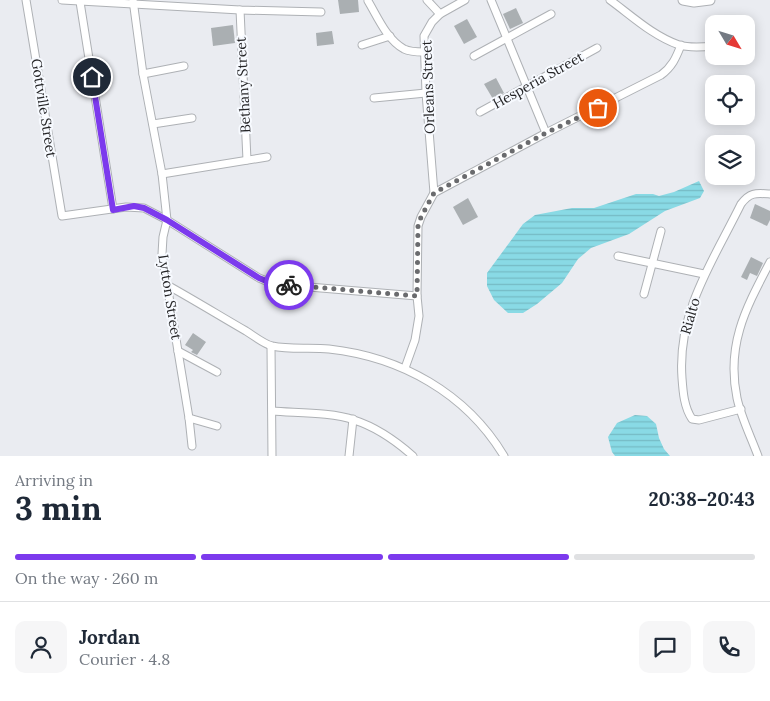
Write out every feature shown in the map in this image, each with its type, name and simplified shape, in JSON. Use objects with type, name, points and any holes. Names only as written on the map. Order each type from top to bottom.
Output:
[{"type":"street","name":"Gottville Street","points":[[26,0],[62,216],[113,210]]},
{"type":"street","points":[[62,0],[132,2],[240,10],[320,12]]},
{"type":"street","points":[[428,0],[440,14]]},
{"type":"street","name":"Orleans Street","points":[[434,193],[426,93],[424,36],[426,30],[440,14],[465,0]]},
{"type":"street","points":[[491,0],[546,133]]},
{"type":"street","points":[[610,0],[650,30],[681,46],[705,46]]},
{"type":"street","points":[[684,0],[694,2],[710,0]]},
{"type":"street","points":[[368,1],[390,36],[404,49],[413,52],[424,52]]},
{"type":"street","points":[[80,2],[113,210],[134,206],[144,208],[167,220],[259,278],[271,283],[417,296]]},
{"type":"street","name":"Lytton Street","points":[[132,2],[162,174],[167,220],[162,245],[192,446]]},
{"type":"street","name":"Bethany Street","points":[[240,10],[246,160]]},
{"type":"street","points":[[474,56],[551,14]]},
{"type":"street","points":[[362,45],[390,36]]},
{"type":"street","points":[[405,368],[417,332],[419,316],[417,296],[418,226],[434,193],[546,133],[661,75],[669,69],[681,46]]},
{"type":"street","name":"Hesperia Street","points":[[480,112],[597,48]]},
{"type":"street","points":[[144,74],[184,66]]},
{"type":"street","points":[[374,98],[426,93]]},
{"type":"street","points":[[153,124],[192,118]]},
{"type":"street","points":[[162,174],[267,157]]},
{"type":"street","name":"Rialto","points":[[741,410],[699,420],[692,419],[687,411],[681,368],[684,330],[704,274],[746,196],[753,193],[770,194]]},
{"type":"street","points":[[644,294],[661,231]]},
{"type":"street","points":[[618,256],[704,274]]},
{"type":"street","points":[[758,456],[737,398],[734,358],[736,338],[749,302],[770,262]]},
{"type":"street","points":[[168,285],[271,346],[329,349],[365,355],[405,368],[436,386],[459,403],[494,440],[504,456]]},
{"type":"street","points":[[271,346],[272,456]]},
{"type":"street","points":[[178,351],[217,372]]},
{"type":"street","points":[[272,411],[321,414],[353,419],[378,431],[413,456]]},
{"type":"street","points":[[189,418],[217,426]]},
{"type":"street","points":[[349,456],[353,419]]},
{"type":"water","points":[[699,181],[704,191],[700,198],[665,211],[629,234],[591,248],[578,259],[562,283],[523,313],[508,313],[494,300],[487,286],[487,273],[523,224],[535,215],[572,208],[594,208],[636,194],[659,196],[674,192]]},
{"type":"water","points":[[635,415],[647,416],[656,424],[659,438],[670,456],[615,456],[608,437],[617,423]]},
{"type":"building","points":[[338,0],[358,0],[359,12],[340,14]]},
{"type":"building","points":[[516,8],[523,23],[510,29],[503,14]]},
{"type":"building","points":[[467,19],[477,37],[464,44],[454,26]]},
{"type":"building","points":[[233,25],[235,43],[213,46],[211,28]]},
{"type":"building","points":[[332,31],[334,44],[317,46],[316,33]]},
{"type":"building","points":[[496,78],[504,93],[493,99],[484,84]]},
{"type":"building","points":[[468,198],[478,217],[463,225],[453,207]]},
{"type":"building","points":[[755,204],[770,211],[770,220],[767,226],[750,218]]},
{"type":"building","points":[[751,257],[763,263],[757,276],[750,273],[747,280],[741,277]]},
{"type":"building","points":[[193,333],[206,342],[197,355],[191,352],[193,350],[185,345]]},
{"type":"way so far","points":[[289,285],[417,296],[418,226],[434,193],[546,133],[598,108]]},
{"type":"route","points":[[92,77],[113,210],[134,206],[144,208],[167,220],[259,278],[271,283],[289,285]]}]
